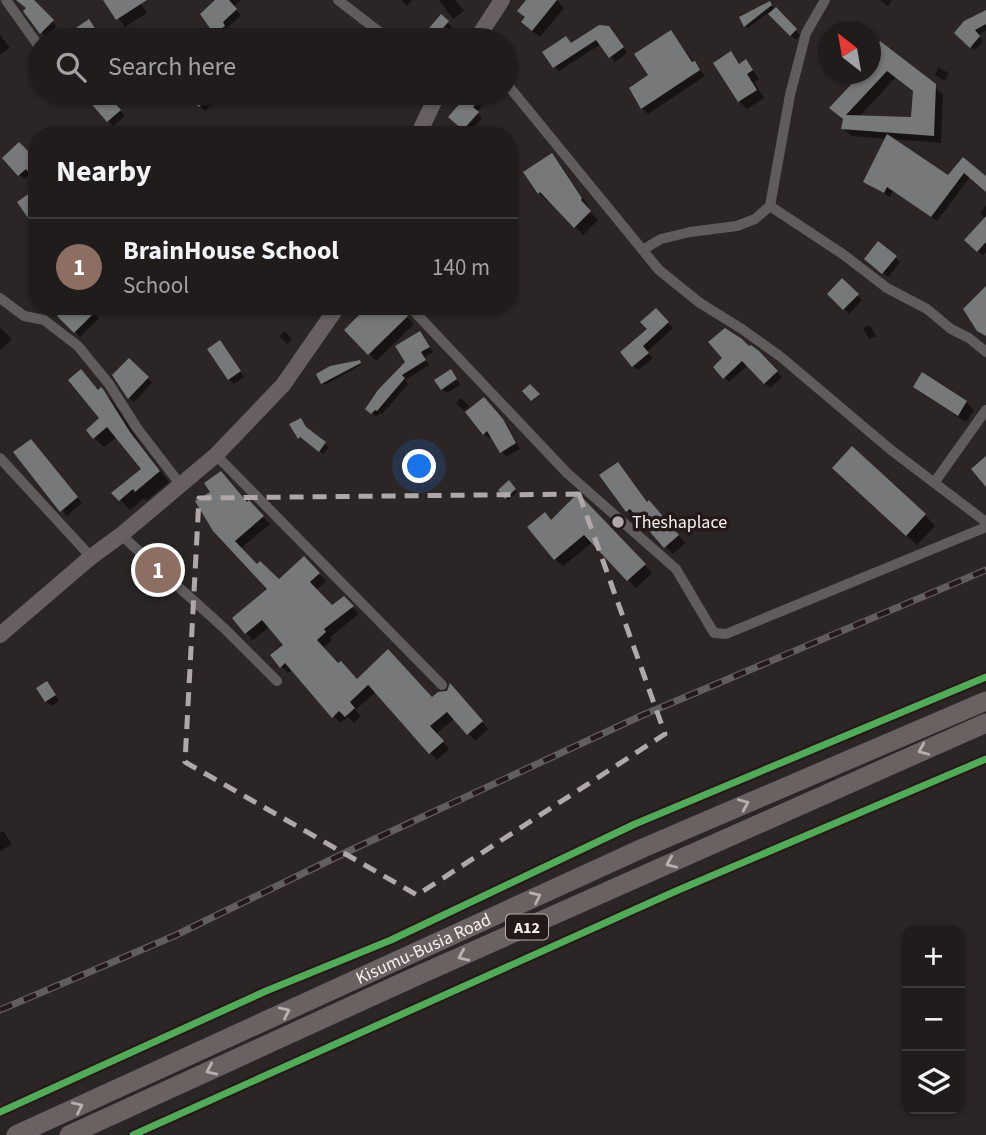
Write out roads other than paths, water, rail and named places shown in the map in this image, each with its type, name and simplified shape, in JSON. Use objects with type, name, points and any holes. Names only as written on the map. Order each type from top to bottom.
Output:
[{"type":"highway","name":"Kisumu-Busia Road","points":[[16,1135],[643,848],[986,701]]},
{"type":"highway","name":"Kisumu-Busia Road","points":[[69,1135],[410,979],[986,723]]},
{"type":"main road","points":[[484,28],[502,0]]},
{"type":"main road","points":[[422,126],[432,105]]},
{"type":"main road","points":[[0,635],[216,455],[283,385],[332,315]]},
{"type":"street","points":[[6,0],[28,31]]},
{"type":"street","points":[[338,0],[374,28]]},
{"type":"street","points":[[644,248],[661,239],[690,232],[737,226],[755,219],[770,206],[790,95],[806,33],[825,0]]},
{"type":"street","points":[[518,97],[644,248],[659,270],[700,303],[781,357],[934,483],[986,522]]},
{"type":"street","points":[[770,206],[844,255],[887,288],[927,309],[986,352]]},
{"type":"street","points":[[0,298],[24,316],[44,320],[78,346],[110,384],[137,429],[180,484]]},
{"type":"street","points":[[418,315],[567,473],[676,569],[714,632],[726,634],[986,527]]},
{"type":"street","points":[[934,483],[986,410]]},
{"type":"street","points":[[216,455],[442,685]]},
{"type":"street","points":[[0,458],[91,557]]},
{"type":"street","points":[[121,536],[225,629],[277,681]]},
{"type":"railway","points":[[0,1010],[174,936],[351,850],[643,715],[986,570]]},
{"type":"place","name":"Theshaplace","points":[[618,522]]},
{"type":"place","name":"BrainHouse School","points":[[158,570]]}]
